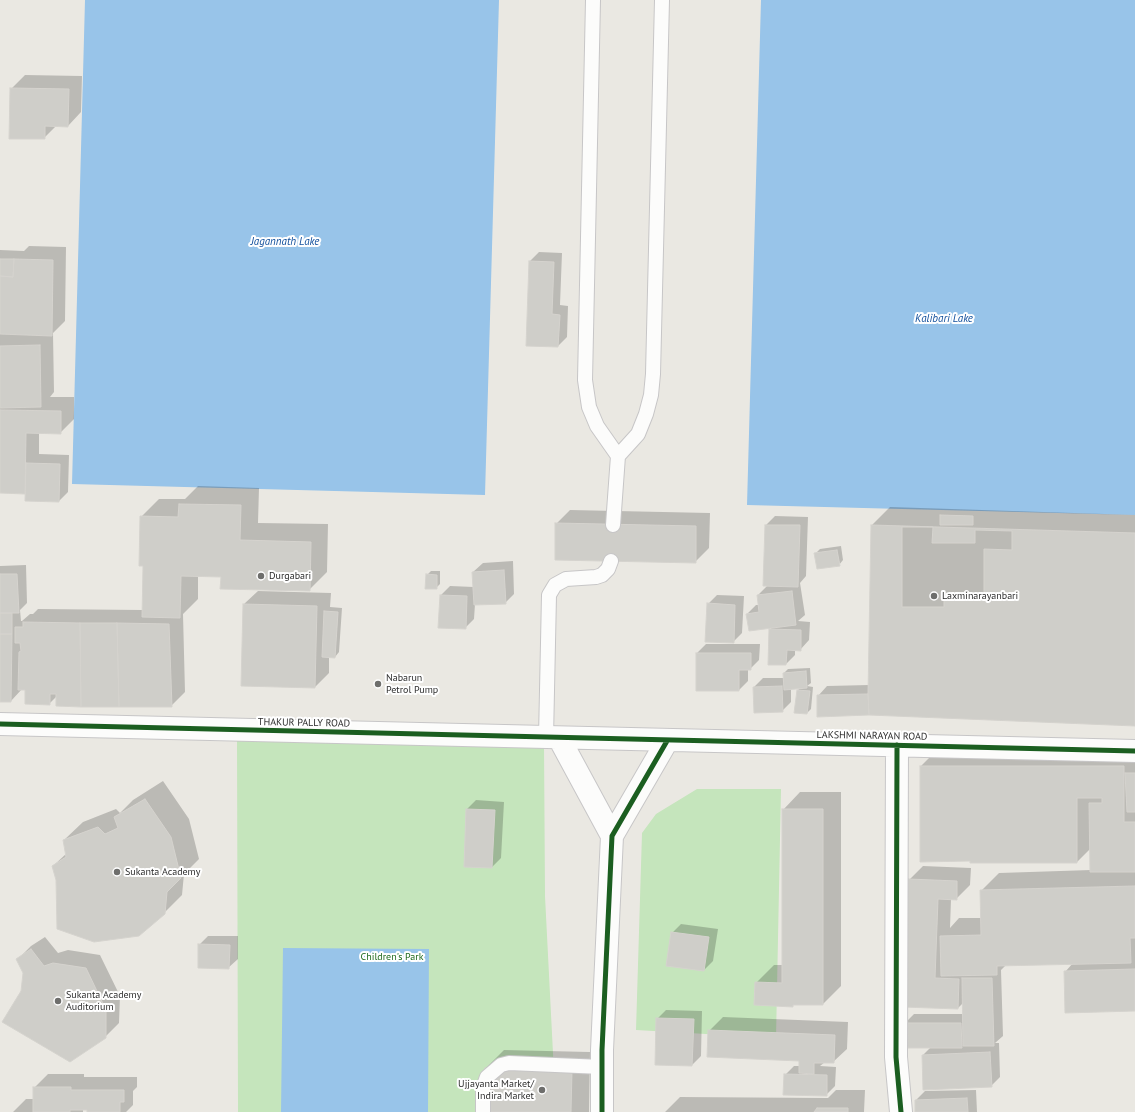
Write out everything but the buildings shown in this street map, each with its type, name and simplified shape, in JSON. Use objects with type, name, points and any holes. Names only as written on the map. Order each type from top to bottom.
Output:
[{"type":"street","name":"THAKUR PALLY ROAD","points":[[0,724],[608,739]]},
{"type":"street","points":[[553,738],[612,836]]},
{"type":"street","name":"LAKSHMI NARAYAN ROAD","points":[[608,739],[1135,751]]},
{"type":"street","points":[[602,1112],[602,1050],[612,836],[667,741]]},
{"type":"street","points":[[897,746],[896,1056],[901,1112]]},
{"type":"lane","points":[[593,0],[585,380],[589,407],[597,426],[618,456],[614,525]]},
{"type":"lane","points":[[618,456],[638,434],[646,414],[651,395],[653,374],[662,0]]},
{"type":"lane","points":[[553,738],[549,595],[555,585],[566,579],[596,577],[602,575],[608,569],[611,561]]},
{"type":"lane","points":[[483,1112],[483,1088],[487,1077],[501,1065],[509,1063],[602,1067]]},
{"type":"green space","name":"Children's Park","points":[[237,737],[544,743],[545,896],[554,1073],[497,1112],[238,1112]]},
{"type":"green space","points":[[697,789],[781,789],[776,1038],[636,1030],[642,833],[656,814]]},
{"type":"water","name":"Jagannath Lake","points":[[85,0],[499,0],[485,495],[72,484]]},
{"type":"water","name":"Kalibari Lake","points":[[761,0],[1135,0],[1135,515],[747,505]]},
{"type":"water","points":[[283,948],[429,949],[428,1112],[281,1112]]},
{"type":"cycle path","points":[[0,724],[1135,751]]},
{"type":"cycle path","points":[[602,1112],[602,1050],[612,836],[667,741]]},
{"type":"cycle path","points":[[897,745],[896,1057],[901,1112]]},
{"type":"place","name":"Durgabari","points":[[261,576]]},
{"type":"place","name":"Laxminarayanbari","points":[[934,596]]},
{"type":"place","name":"Nabarun Petrol Pump","points":[[378,684]]},
{"type":"place","name":"Sukanta Academy","points":[[117,872]]},
{"type":"place","name":"Sukanta Academy Auditorium","points":[[58,1001]]},
{"type":"place","name":"Ujjayanta Market/ Indira Market","points":[[542,1090]]}]
